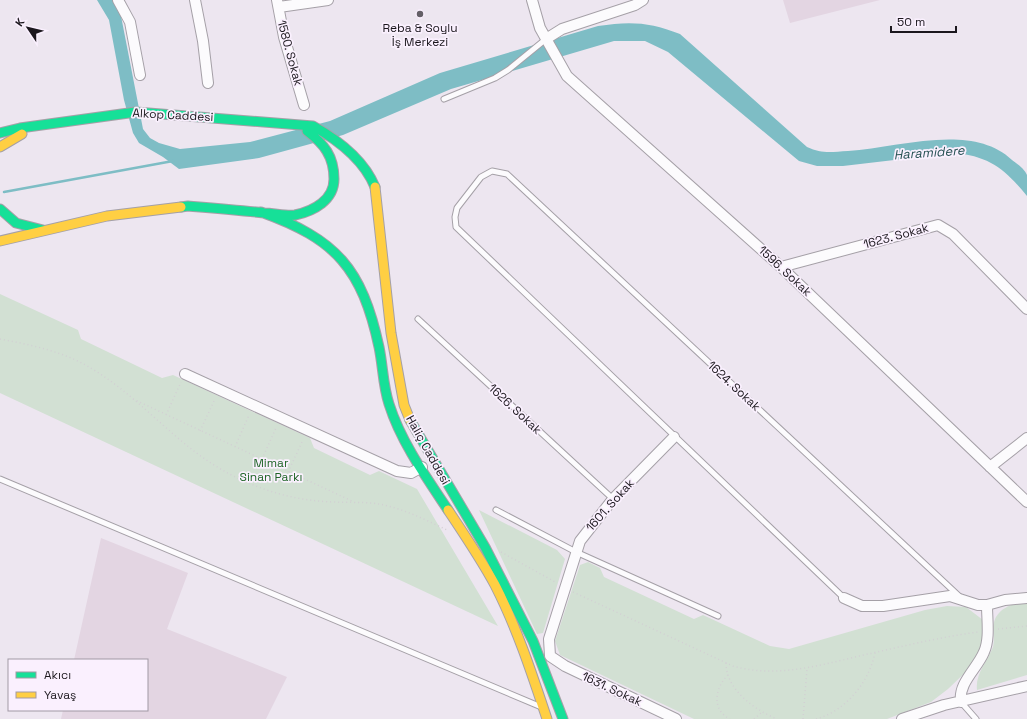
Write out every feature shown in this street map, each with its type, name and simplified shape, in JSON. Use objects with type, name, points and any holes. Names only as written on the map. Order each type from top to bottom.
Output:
[{"type":"main road","name":"Alkop Caddesi","points":[[0,133],[37,126],[136,112],[298,125]]},
{"type":"main road","points":[[0,241],[107,216],[188,206],[293,215],[310,212],[322,204],[332,191],[335,174],[333,159],[322,143],[298,125]]},
{"type":"main road","name":"Haliç Caddesi","points":[[298,125],[312,126],[339,142],[356,158],[375,186],[391,333],[404,406],[414,429],[488,552],[533,641],[563,719]]},
{"type":"main road","points":[[0,147],[37,126]]},
{"type":"main road","points":[[0,209],[16,223],[44,231]]},
{"type":"main road","name":"Haliç Caddesi","points":[[261,212],[290,222],[325,243],[345,262],[363,295],[377,333],[390,407],[400,429],[422,468],[495,586],[531,671],[547,719]]},
{"type":"main road","points":[[531,671],[550,656]]},
{"type":"street","points":[[118,0],[130,22],[140,75]]},
{"type":"street","points":[[195,0],[203,41],[208,83]]},
{"type":"street","points":[[278,4],[328,0]]},
{"type":"street","name":"1596. Sokak","points":[[532,0],[536,19],[567,76],[781,267],[1027,502]]},
{"type":"street","points":[[546,39],[562,30],[635,5],[643,0]]},
{"type":"street","name":"1580. Sokak","points":[[278,4],[284,37],[304,105]]},
{"type":"street","name":"1623. Sokak","points":[[781,267],[938,225],[953,234],[1027,309]]},
{"type":"street","points":[[185,374],[397,471],[411,473],[422,468]]},
{"type":"street","name":"1601. Sokak","points":[[550,656],[549,639],[576,552],[585,533],[613,499],[674,437]]},
{"type":"street","points":[[990,466],[1027,438]]},
{"type":"street","points":[[844,598],[862,606],[883,606],[950,596],[962,598],[978,606],[1005,600],[1027,598]]},
{"type":"street","points":[[961,702],[960,698],[964,684],[985,651],[987,605]]},
{"type":"street","name":"1631. Sokak","points":[[550,656],[565,666],[676,719]]},
{"type":"street","points":[[902,719],[944,705],[1027,686]]},
{"type":"lane","points":[[444,99],[495,78],[508,70],[546,39]]},
{"type":"lane","name":"1624. Sokak","points":[[674,437],[456,227],[455,217],[457,208],[481,177],[492,171],[507,174],[962,598]]},
{"type":"lane","name":"1626. Sokak","points":[[418,319],[613,499]]},
{"type":"lane","points":[[674,437],[844,598]]},
{"type":"lane","points":[[0,479],[543,708]]},
{"type":"lane","points":[[496,510],[576,552],[718,616]]},
{"type":"lane","points":[[961,702],[976,719]]},
{"type":"path","points":[[0,339],[41,347],[70,357],[93,369],[131,398],[193,451],[218,468],[242,480],[270,492],[299,499],[354,502],[388,506],[428,520],[466,540]]},
{"type":"path","points":[[166,415],[185,374]]},
{"type":"path","points":[[131,398],[354,502]]},
{"type":"path","points":[[200,430],[215,399]]},
{"type":"path","points":[[235,447],[249,415]]},
{"type":"path","points":[[262,459],[276,428]]},
{"type":"path","points":[[288,472],[303,440]]},
{"type":"path","points":[[488,552],[498,550],[565,588],[726,662],[750,671],[808,668],[945,636],[1027,626]]},
{"type":"path","points":[[816,719],[834,711],[857,691],[869,674],[875,653]]},
{"type":"path","points":[[726,662],[728,675],[738,692],[762,712],[777,719]]},
{"type":"path","points":[[803,719],[808,668]]},
{"type":"path","points":[[728,675],[719,686],[716,696],[722,712],[730,719]]},
{"type":"path","points":[[754,719],[762,712]]},
{"type":"shaded area","points":[[783,0],[880,0],[790,23]]},
{"type":"shaded area","points":[[101,538],[188,573],[167,629],[287,677],[266,719],[61,719],[63,711],[148,711],[148,659],[74,659]]},
{"type":"green space","name":"Mimar Sinan Parkı","points":[[0,294],[78,330],[81,339],[162,378],[173,375],[310,438],[314,448],[370,475],[379,471],[417,489],[498,626],[0,393]]},
{"type":"green space","points":[[479,510],[557,550],[565,559],[543,633],[537,634]]},
{"type":"green space","points":[[588,562],[600,568],[604,577],[694,619],[703,615],[770,646],[789,649],[925,610],[947,606],[966,607],[983,620],[986,636],[974,664],[948,689],[931,702],[887,719],[694,719],[560,655],[555,641],[580,565]]},
{"type":"green space","points":[[1027,601],[1027,675],[977,690],[980,673],[993,647],[993,625],[996,617],[1008,606]]},
{"type":"water","name":"Haramidere","points":[[97,0],[114,0],[121,16],[143,129],[150,138],[159,143],[180,149],[250,142],[330,121],[440,73],[598,26],[630,23],[659,27],[680,34],[807,147],[822,152],[832,152],[868,149],[934,140],[977,142],[996,149],[1022,168],[1027,175],[1027,196],[1003,171],[987,161],[977,157],[954,153],[843,166],[817,166],[799,161],[668,52],[645,41],[614,41],[451,89],[343,135],[259,158],[179,169],[163,157],[139,143],[133,133],[124,100],[109,20]]},
{"type":"waterway","points":[[4,192],[173,161]]},
{"type":"traffic: fast","points":[[0,133],[20,128],[136,112],[313,126],[341,144],[364,168],[375,187]]},
{"type":"traffic: fast","points":[[181,207],[188,206],[291,215],[309,211],[316,207],[327,199],[331,193],[334,171],[327,151],[307,131]]},
{"type":"traffic: fast","points":[[0,209],[16,223],[43,230]]},
{"type":"traffic: fast","points":[[261,212],[287,222],[309,233],[327,246],[342,260],[354,277],[364,296],[372,320],[379,347],[387,397],[394,418],[407,446],[448,510]]},
{"type":"traffic: fast","points":[[410,420],[485,547],[533,641],[563,719]]},
{"type":"traffic: slow","points":[[0,147],[22,134]]},
{"type":"traffic: slow","points":[[375,187],[391,333],[404,405],[410,420]]},
{"type":"traffic: slow","points":[[0,241],[107,216],[181,207]]},
{"type":"traffic: slow","points":[[448,510],[484,566],[503,601],[524,651],[547,719]]},
{"type":"place","name":"Reba & Soylu İş Merkezi","points":[[420,14]]}]
